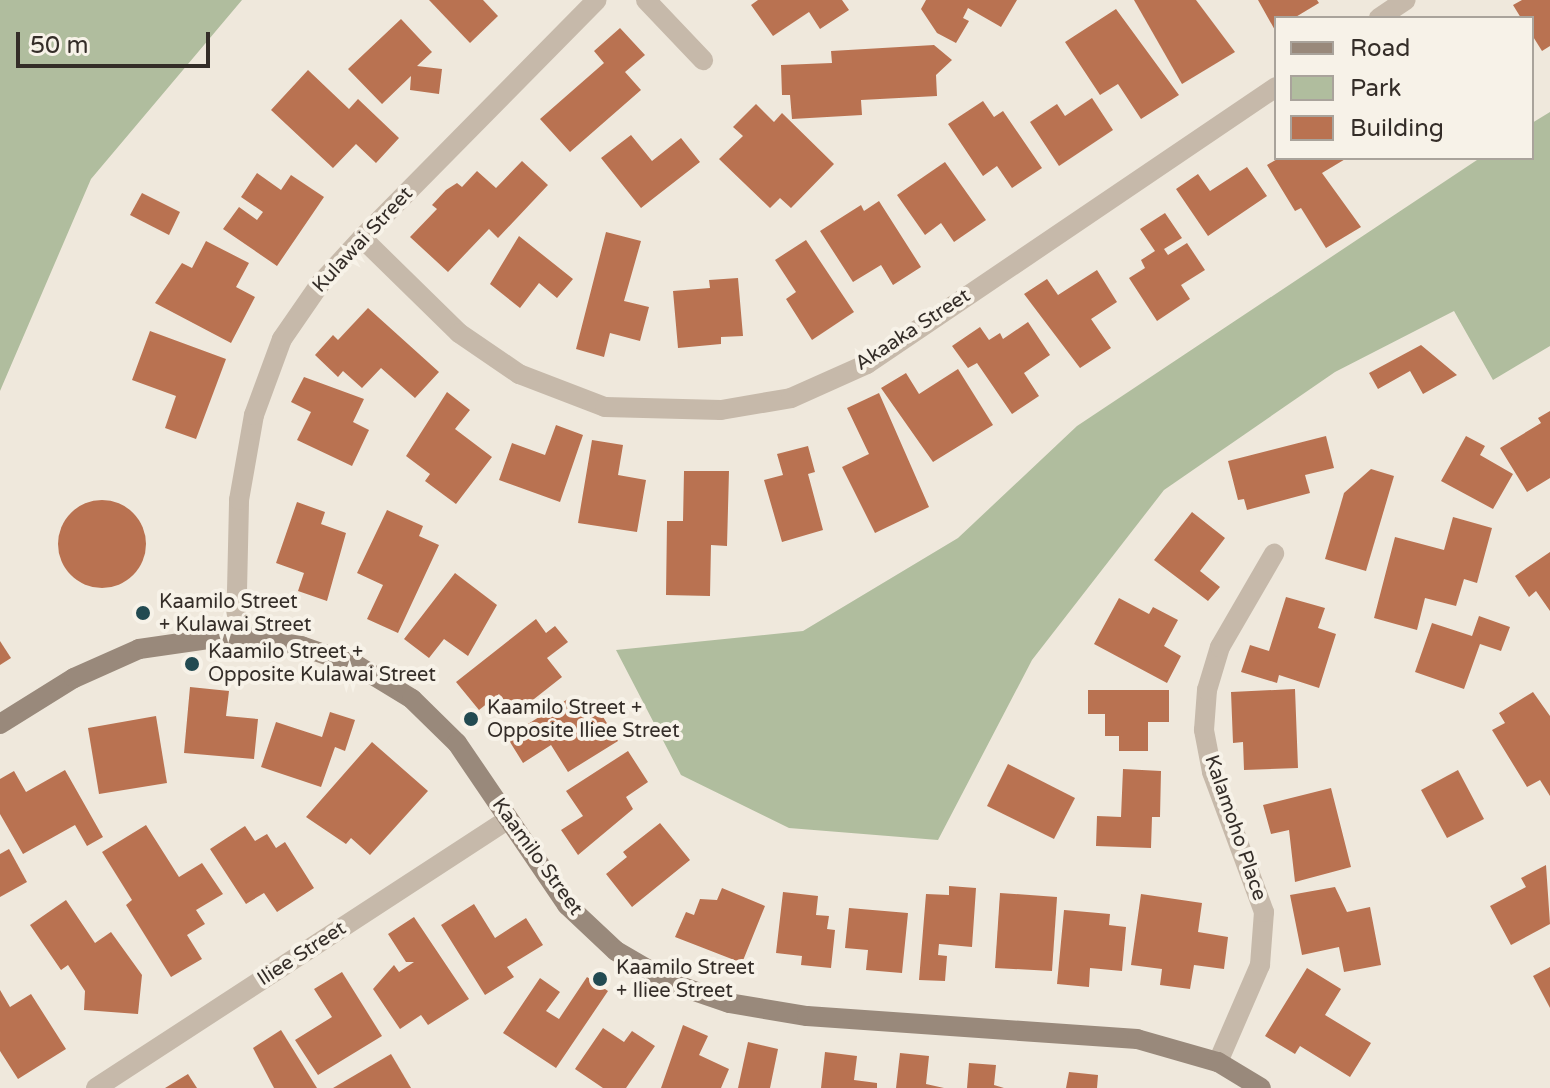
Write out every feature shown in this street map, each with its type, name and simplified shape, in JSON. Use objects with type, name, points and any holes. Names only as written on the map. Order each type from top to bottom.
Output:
[{"type":"street","name":"Kulawai Street","points":[[236,635],[239,500],[254,415],[282,339],[320,284],[362,238],[597,0]]},
{"type":"street","points":[[646,0],[703,60]]},
{"type":"street","points":[[1382,16],[1406,0]]},
{"type":"street","name":"Akaaka Street","points":[[362,238],[459,333],[519,374],[605,407],[721,410],[791,398],[867,364],[1274,88]]},
{"type":"street","name":"Kalamoho Place","points":[[1218,1062],[1260,965],[1264,912],[1212,772],[1204,730],[1207,690],[1220,647],[1274,554]]},
{"type":"street","name":"Kaamilo Street","points":[[0,724],[74,678],[139,649],[236,635],[301,646],[344,661],[412,699],[457,743],[567,905],[616,951],[671,983],[729,1003],[807,1016],[1137,1039],[1218,1062],[1261,1088]]},
{"type":"street","name":"Iliee Street","points":[[96,1088],[507,820]]},
{"type":"green space","points":[[0,0],[242,0],[91,179],[0,391]]},
{"type":"green space","points":[[1550,112],[1550,346],[1493,380],[1454,311],[1335,372],[1164,490],[1032,660],[938,840],[789,828],[681,775],[616,650],[803,631],[958,538],[1077,426],[1477,160],[1534,160],[1534,122]]},
{"type":"building","points":[[429,0],[483,0],[498,16],[470,43]]},
{"type":"building","points":[[758,0],[842,0],[849,10],[820,29],[809,12],[773,36],[751,5]]},
{"type":"building","points":[[926,0],[1017,0],[1001,27],[968,8],[963,18],[969,21],[956,43],[937,33],[921,9]]},
{"type":"building","points":[[1134,0],[1196,0],[1235,52],[1182,84]]},
{"type":"building","points":[[1258,0],[1317,0],[1319,3],[1297,16],[1274,16],[1274,28]]},
{"type":"building","points":[[1522,0],[1550,0],[1550,46],[1542,51],[1534,38],[1534,16],[1520,16],[1513,5]]},
{"type":"building","points":[[1116,9],[1179,95],[1141,119],[1118,84],[1100,95],[1065,42]]},
{"type":"building","points":[[401,19],[432,52],[417,66],[442,69],[439,94],[410,90],[411,76],[382,104],[348,69]]},
{"type":"building","points":[[620,28],[645,55],[625,72],[641,90],[570,152],[540,119],[604,63],[594,51]]},
{"type":"building","points":[[934,45],[952,60],[936,75],[937,96],[861,100],[862,115],[792,119],[790,95],[782,95],[781,65],[832,63],[831,51]]},
{"type":"building","points":[[308,70],[349,109],[358,99],[399,138],[376,163],[356,144],[333,168],[271,110]]},
{"type":"building","points":[[1092,98],[1113,130],[1059,166],[1030,122],[1057,104],[1065,116]]},
{"type":"building","points":[[983,101],[994,117],[1003,111],[1042,168],[1012,188],[997,166],[983,176],[948,124]]},
{"type":"building","points":[[756,104],[774,122],[782,113],[834,164],[791,208],[780,198],[770,208],[719,159],[743,136],[733,127]]},
{"type":"building","points":[[631,135],[652,161],[681,138],[700,162],[641,208],[601,158]]},
{"type":"building","points":[[1276,160],[1344,160],[1322,173],[1361,227],[1326,248],[1301,208],[1295,211],[1267,165]]},
{"type":"building","points":[[522,161],[548,185],[498,238],[489,229],[448,272],[410,237],[437,209],[432,205],[446,190],[457,183],[462,187],[477,171],[496,188]]},
{"type":"building","points":[[945,162],[986,220],[954,242],[941,223],[925,235],[897,195]]},
{"type":"building","points":[[1247,167],[1267,196],[1208,236],[1176,189],[1198,174],[1210,191]]},
{"type":"building","points":[[257,173],[281,190],[291,175],[324,197],[277,266],[223,229],[239,207],[257,220],[263,212],[241,197]]},
{"type":"building","points":[[142,193],[180,212],[169,235],[130,215]]},
{"type":"building","points":[[879,201],[921,267],[893,285],[881,265],[853,282],[820,231],[861,205],[864,211]]},
{"type":"building","points":[[1165,213],[1182,238],[1164,249],[1168,255],[1187,243],[1205,270],[1181,285],[1190,299],[1157,321],[1129,278],[1145,268],[1141,260],[1155,251],[1140,229]]},
{"type":"building","points":[[606,232],[641,241],[624,301],[649,307],[640,341],[610,333],[604,357],[576,349]]},
{"type":"building","points":[[519,236],[573,279],[557,298],[539,283],[520,308],[490,284]]},
{"type":"building","points":[[806,240],[854,312],[812,340],[786,299],[796,292],[775,260]]},
{"type":"building","points":[[206,241],[249,263],[236,287],[255,297],[231,343],[155,303],[182,263],[192,268]]},
{"type":"building","points":[[1097,270],[1117,302],[1091,319],[1111,348],[1080,368],[1024,294],[1047,279],[1058,295]]},
{"type":"building","points":[[738,278],[743,336],[721,337],[721,344],[678,348],[673,291],[710,288],[709,280]]},
{"type":"building","points":[[368,308],[439,372],[415,398],[381,368],[362,388],[343,371],[338,377],[315,355],[333,335],[338,340]]},
{"type":"building","points":[[1028,322],[1050,355],[1024,373],[1039,396],[1012,414],[977,363],[968,368],[952,346],[980,327],[989,340],[1000,333],[1003,339]]},
{"type":"building","points":[[150,331],[226,359],[196,439],[165,428],[176,396],[132,380]]},
{"type":"building","points":[[1421,345],[1457,375],[1423,394],[1410,371],[1378,389],[1369,373]]},
{"type":"building","points":[[958,369],[993,425],[933,462],[881,388],[906,373],[919,394]]},
{"type":"building","points":[[304,377],[364,399],[353,422],[369,430],[352,466],[297,440],[311,412],[291,402]]},
{"type":"building","points":[[447,392],[470,410],[455,429],[492,457],[456,504],[425,481],[430,474],[406,456]]},
{"type":"building","points":[[879,393],[929,507],[875,533],[842,467],[869,454],[847,408]]},
{"type":"building","points":[[1550,411],[1550,478],[1527,492],[1500,448],[1541,423],[1538,418]]},
{"type":"building","points":[[556,425],[583,435],[560,502],[499,480],[512,443],[545,455]]},
{"type":"building","points":[[1326,436],[1334,468],[1305,475],[1310,493],[1247,510],[1244,499],[1238,500],[1228,461]]},
{"type":"building","points":[[1466,436],[1485,446],[1480,455],[1513,474],[1493,509],[1441,481]]},
{"type":"building","points":[[592,440],[623,445],[618,475],[646,480],[637,532],[578,523]]},
{"type":"building","points":[[808,446],[815,472],[808,474],[823,530],[782,542],[764,480],[783,475],[777,454]]},
{"type":"building","points":[[1371,469],[1394,476],[1366,571],[1325,559],[1344,493]]},
{"type":"building","points":[[684,471],[729,471],[727,546],[711,545],[710,596],[666,595],[667,521],[683,521]]},
{"type":"building","points":[[102,500],[127,507],[139,519],[146,544],[139,569],[127,581],[102,588],[77,581],[65,569],[58,544],[65,519],[77,507]]},
{"type":"building","points":[[297,502],[325,512],[321,524],[346,533],[327,601],[298,591],[304,573],[276,563]]},
{"type":"building","points":[[387,510],[423,526],[419,536],[439,545],[398,633],[367,619],[383,585],[357,573]]},
{"type":"building","points":[[1192,512],[1225,538],[1200,571],[1220,587],[1208,601],[1154,560]]},
{"type":"building","points":[[1453,517],[1492,528],[1477,583],[1464,579],[1456,606],[1425,598],[1417,630],[1374,618],[1395,537],[1444,550]]},
{"type":"building","points":[[1550,552],[1550,611],[1536,591],[1529,597],[1515,576]]},
{"type":"building","points":[[455,573],[497,605],[468,656],[444,639],[429,658],[404,639]]},
{"type":"building","points":[[1286,597],[1325,608],[1318,628],[1336,634],[1319,688],[1279,675],[1277,683],[1241,672],[1250,645],[1269,651]]},
{"type":"building","points":[[1119,598],[1149,614],[1153,607],[1178,620],[1164,646],[1181,656],[1167,683],[1094,644]]},
{"type":"building","points":[[1479,616],[1510,627],[1501,651],[1480,644],[1464,689],[1415,672],[1432,623],[1472,636]]},
{"type":"building","points":[[536,619],[546,633],[555,626],[568,642],[547,658],[562,677],[515,714],[499,694],[479,710],[456,682]]},
{"type":"building","points":[[0,641],[11,658],[0,665]]},
{"type":"building","points":[[190,687],[229,691],[226,716],[258,719],[254,759],[184,753]]},
{"type":"building","points":[[1295,689],[1298,768],[1244,770],[1243,742],[1233,743],[1231,692]]},
{"type":"building","points":[[1088,690],[1169,690],[1169,722],[1148,722],[1148,751],[1119,751],[1119,736],[1105,736],[1105,714],[1088,714]]},
{"type":"building","points":[[1533,692],[1550,716],[1550,796],[1540,780],[1527,787],[1492,730],[1505,723],[1499,713]]},
{"type":"building","points":[[571,697],[586,721],[600,712],[618,741],[568,772],[551,745],[523,763],[507,737]]},
{"type":"building","points":[[330,712],[355,720],[345,751],[335,747],[321,787],[261,767],[276,722],[322,737]]},
{"type":"building","points":[[156,716],[167,783],[99,794],[88,728]]},
{"type":"building","points":[[372,742],[428,791],[370,855],[351,838],[346,844],[306,817]]},
{"type":"building","points":[[628,751],[648,782],[626,797],[633,809],[578,855],[561,830],[583,816],[566,791]]},
{"type":"building","points":[[1008,764],[1075,798],[1054,839],[987,806]]},
{"type":"building","points":[[1123,769],[1161,771],[1160,817],[1152,817],[1151,848],[1096,846],[1097,816],[1121,817]]},
{"type":"building","points":[[65,770],[103,837],[87,846],[75,825],[23,854],[0,814],[0,779],[14,771],[26,792]]},
{"type":"building","points":[[1458,770],[1484,819],[1447,838],[1421,790]]},
{"type":"building","points":[[1331,788],[1351,867],[1295,882],[1289,830],[1271,834],[1263,805]]},
{"type":"building","points":[[660,823],[690,860],[632,907],[606,874],[627,857],[623,852]]},
{"type":"building","points":[[146,825],[179,877],[202,863],[223,894],[196,910],[205,924],[187,935],[202,959],[171,977],[126,905],[132,900],[102,852]]},
{"type":"building","points":[[245,826],[255,841],[267,834],[276,848],[285,842],[314,888],[277,912],[264,893],[246,904],[210,849]]},
{"type":"building","points":[[9,849],[27,882],[0,897],[0,854]]},
{"type":"building","points":[[1546,865],[1550,924],[1511,945],[1490,906],[1526,887],[1521,878]]},
{"type":"building","points":[[949,886],[976,888],[972,947],[939,944],[938,955],[947,956],[945,981],[919,980],[926,894],[949,895]]},
{"type":"building","points":[[1335,887],[1347,912],[1370,907],[1381,965],[1344,972],[1339,947],[1302,955],[1290,895]]},
{"type":"building","points":[[722,888],[765,906],[742,963],[675,937],[686,912],[694,915],[700,899],[717,900]]},
{"type":"building","points":[[783,892],[818,896],[816,915],[829,916],[827,929],[835,930],[831,968],[801,965],[802,956],[776,953]]},
{"type":"building","points":[[1000,893],[1057,897],[1052,971],[995,968]]},
{"type":"building","points":[[1141,894],[1202,903],[1198,932],[1228,937],[1224,969],[1194,965],[1190,989],[1160,985],[1162,969],[1131,965]]},
{"type":"building","points":[[66,900],[95,943],[111,932],[142,975],[138,1014],[84,1010],[85,991],[68,965],[61,970],[30,925]]},
{"type":"building","points":[[474,904],[495,938],[526,918],[543,945],[507,967],[514,977],[485,995],[441,925]]},
{"type":"building","points":[[849,908],[908,913],[902,973],[866,970],[868,950],[845,948]]},
{"type":"building","points":[[1064,910],[1110,914],[1109,925],[1126,927],[1122,971],[1090,968],[1089,987],[1057,984]]},
{"type":"building","points":[[414,917],[469,999],[428,1025],[421,1015],[400,1029],[373,989],[394,965],[399,972],[414,962],[406,962],[388,934]]},
{"type":"building","points":[[1550,967],[1550,1008],[1533,976]]},
{"type":"building","points":[[1307,968],[1341,989],[1325,1015],[1371,1043],[1350,1077],[1300,1046],[1295,1054],[1265,1036]]},
{"type":"building","points":[[342,972],[382,1036],[318,1075],[295,1040],[332,1017],[314,989]]},
{"type":"building","points":[[587,977],[608,991],[556,1068],[503,1033],[540,978],[560,992],[546,1011],[559,1019]]},
{"type":"building","points":[[0,990],[10,1007],[31,994],[66,1049],[18,1079],[0,1051]]},
{"type":"building","points":[[683,1025],[708,1036],[699,1055],[729,1069],[721,1088],[661,1088]]},
{"type":"building","points":[[603,1028],[624,1042],[632,1031],[655,1046],[626,1088],[603,1088],[575,1069]]},
{"type":"building","points":[[281,1030],[317,1088],[274,1088],[253,1048]]},
{"type":"building","points":[[748,1042],[778,1049],[770,1088],[738,1088]]},
{"type":"building","points":[[825,1052],[857,1056],[854,1080],[877,1083],[877,1088],[821,1088]]},
{"type":"building","points":[[900,1053],[929,1056],[926,1084],[944,1088],[896,1088]]},
{"type":"building","points":[[391,1054],[411,1088],[333,1088]]},
{"type":"building","points":[[969,1063],[996,1065],[994,1085],[1004,1088],[967,1088]]},
{"type":"building","points":[[1069,1072],[1098,1075],[1097,1088],[1066,1088]]},
{"type":"building","points":[[188,1074],[197,1088],[165,1088]]},
{"type":"place","name":"Kaamilo Street + Kulawai Street","points":[[143,613]]},
{"type":"place","name":"Kaamilo Street + Opposite Kulawai Street","points":[[192,664]]},
{"type":"place","name":"Kaamilo Street + Opposite Iliee Street","points":[[471,719]]},
{"type":"place","name":"Kaamilo Street + Iliee Street","points":[[600,979]]}]
